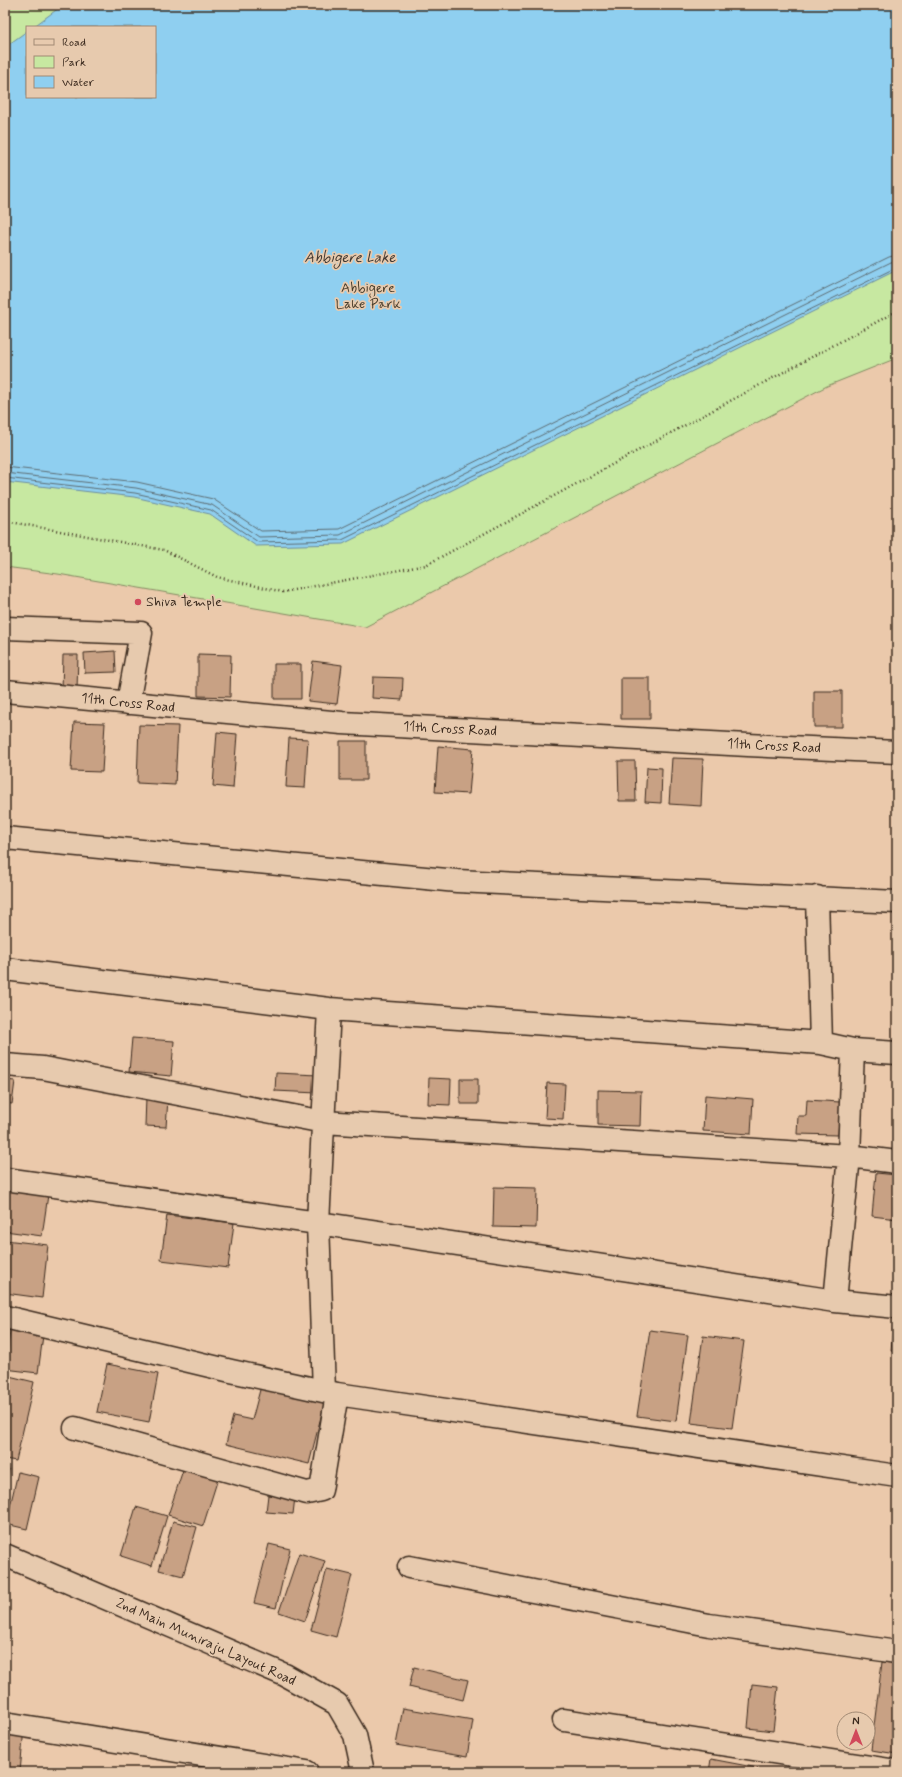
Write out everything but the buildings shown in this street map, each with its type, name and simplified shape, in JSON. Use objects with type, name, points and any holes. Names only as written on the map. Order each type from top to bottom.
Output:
[{"type":"street","points":[[5,628],[141,633],[128,703]]},
{"type":"street","name":"11th Cross Road","points":[[5,691],[342,723],[740,745],[897,752]]},
{"type":"street","points":[[5,838],[457,881],[897,902]]},
{"type":"street","points":[[817,898],[821,1043]]},
{"type":"street","points":[[5,969],[329,1009],[821,1043],[853,1050],[897,1053]]},
{"type":"street","points":[[75,1428],[307,1493],[314,1493],[321,1490],[330,1392],[318,1223],[329,1009]]},
{"type":"street","points":[[835,1301],[848,1156],[853,1050]]},
{"type":"street","points":[[5,1065],[43,1068],[324,1122],[848,1156],[897,1162]]},
{"type":"street","points":[[5,1179],[318,1223],[835,1301],[897,1307]]},
{"type":"street","points":[[5,1317],[231,1371],[330,1392],[897,1476]]},
{"type":"street","name":"2nd Main Muniraju Layout Road","points":[[5,1555],[285,1674],[337,1704],[355,1735],[363,1772]]},
{"type":"street","points":[[409,1566],[709,1625],[897,1652]]},
{"type":"street","points":[[564,1720],[897,1771]]},
{"type":"street","points":[[5,1723],[307,1772]]},
{"type":"path","points":[[5,521],[164,550],[217,577],[283,592],[426,564],[897,311]]},
{"type":"green space","name":"Abbigere Lake","points":[[5,5],[897,5],[897,358],[827,386],[365,627],[58,574],[5,567]]},
{"type":"water","name":"Abbigere Lake","points":[[63,5],[897,5],[897,270],[343,544],[256,546],[210,514],[134,497],[5,482],[5,47],[26,32],[26,98],[156,98],[156,26],[34,26]]},
{"type":"place","name":"Shiva Temple","points":[[138,602]]},
{"type":"park label","name":"Abbigere Lake Park","points":[[368,296]]}]
